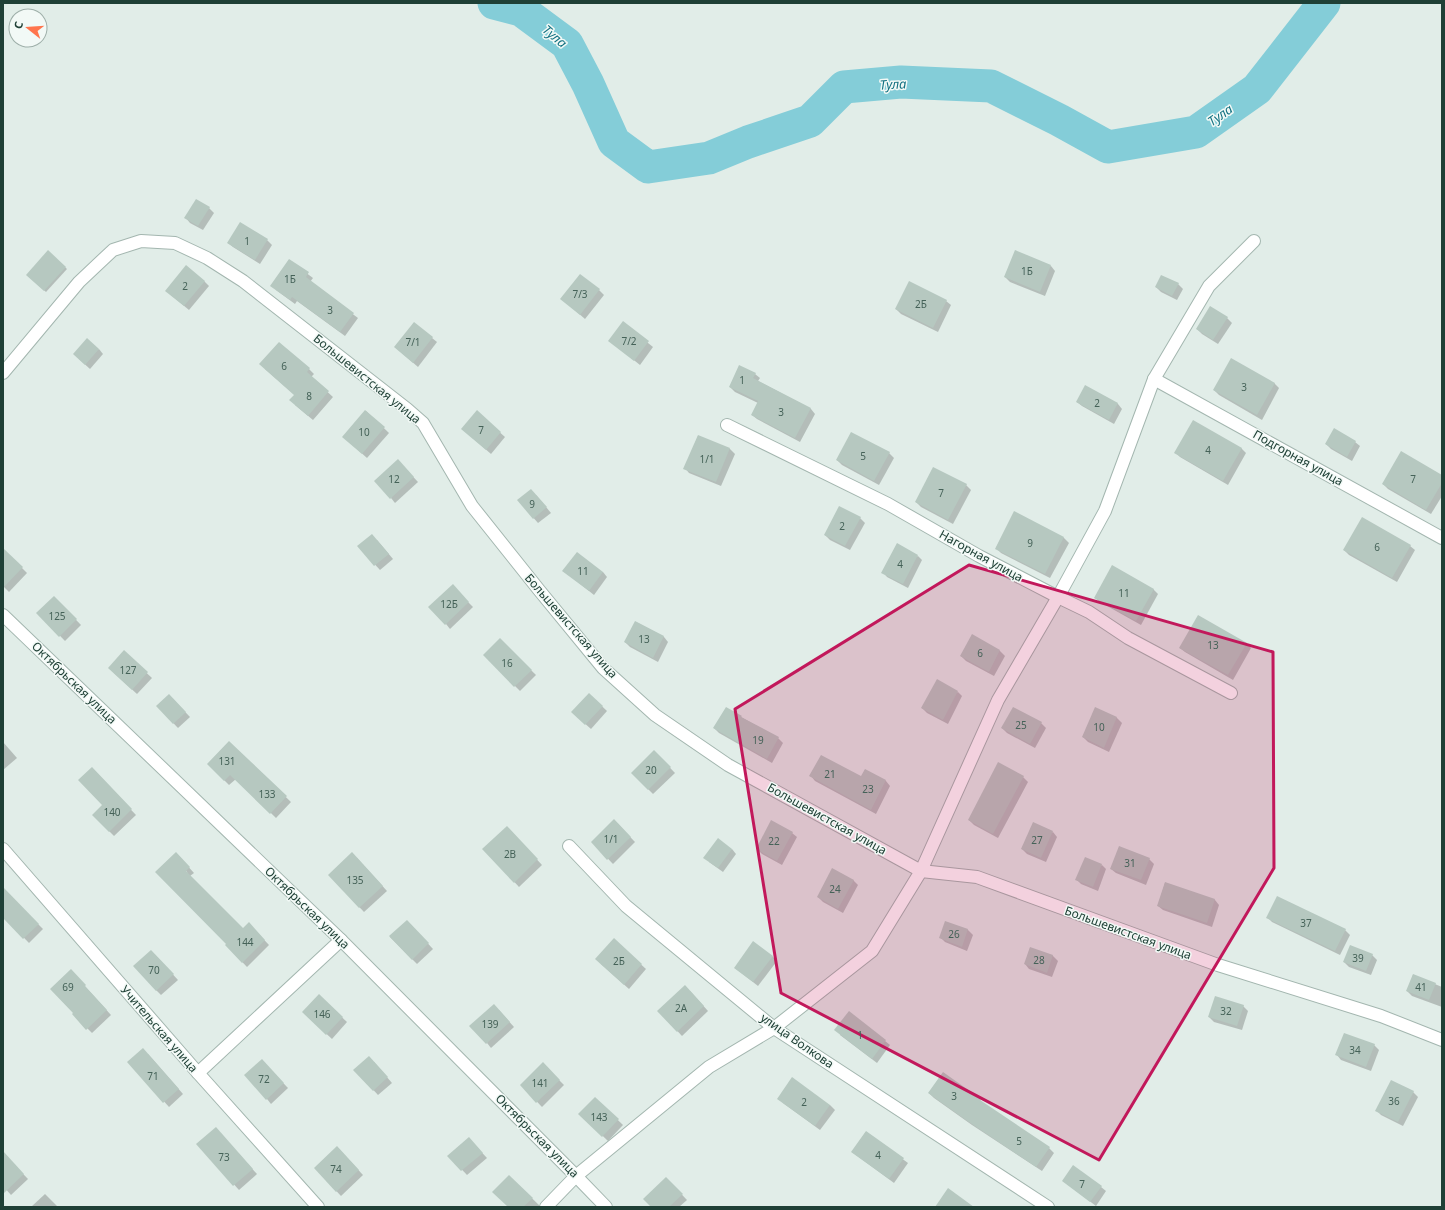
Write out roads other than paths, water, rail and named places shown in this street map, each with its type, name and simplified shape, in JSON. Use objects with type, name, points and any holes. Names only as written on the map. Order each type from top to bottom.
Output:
[{"type":"street","name":"Большевистская улица","points":[[3,373],[79,282],[113,250],[141,241],[175,243],[208,258],[243,281],[423,423],[472,506],[603,668],[655,715],[728,765],[921,871],[977,877],[1218,965],[1381,1016],[1442,1040]]},
{"type":"street","points":[[546,1207],[576,1176],[710,1067],[774,1028],[872,951],[921,871],[998,700],[1058,597],[1105,511],[1154,379],[1209,286],[1254,241]]},
{"type":"street","name":"Подгорная улица","points":[[1154,379],[1442,538]]},
{"type":"street","name":"Нагорная улица","points":[[727,425],[888,504],[979,556],[1089,612],[1128,638],[1231,693]]},
{"type":"street","name":"Октябрьская улица","points":[[3,615],[341,940],[606,1207]]},
{"type":"street","name":"улица Волкова","points":[[569,846],[626,906],[774,1028],[1048,1207]]},
{"type":"street","name":"Учительская улица","points":[[3,849],[198,1074],[318,1207]]},
{"type":"street","points":[[198,1074],[341,940]]},
{"type":"waterway","name":"Тула","points":[[494,3],[521,10],[567,44],[588,84],[614,142],[648,167],[709,158],[748,142],[810,121],[844,87],[901,82],[991,86],[1059,120],[1108,147],[1196,132],[1257,89],[1324,3]]}]
